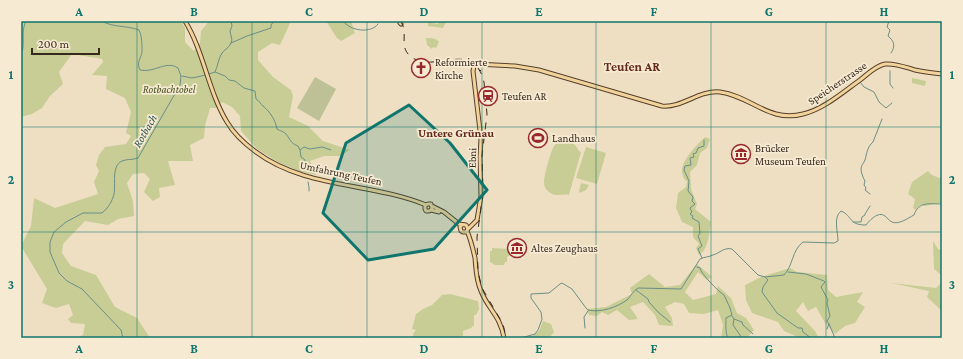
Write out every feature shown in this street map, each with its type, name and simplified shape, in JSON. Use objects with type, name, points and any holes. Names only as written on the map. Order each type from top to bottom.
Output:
[{"type":"main road","name":"Umfahrung Teufen","points":[[185,21],[193,35],[218,104],[226,120],[237,136],[253,150],[270,162],[292,172],[326,182],[384,192],[410,199],[425,206]]},
{"type":"main road","name":"Speicherstrasse","points":[[474,66],[477,64],[506,65],[539,70],[662,106],[677,106],[704,94],[721,92],[735,96],[769,112],[788,116],[803,114],[823,106],[879,66],[892,64],[942,74]]},
{"type":"main road","name":"Ebni","points":[[466,231],[472,223],[478,219],[481,187],[481,139],[473,71],[474,66]]},
{"type":"main road","points":[[432,208],[427,211],[425,206],[430,204],[432,208],[463,226],[466,231],[472,244],[479,287],[482,295],[498,317],[504,338]]},
{"type":"main road","points":[[463,226],[472,223]]},
{"type":"main road","points":[[463,226],[462,232],[466,231]]},
{"type":"highlighted area","points":[[409,105],[450,143],[487,190],[434,249],[368,260],[323,213],[346,143]]},
{"type":"green space","name":"Rotbachtobel","points":[[21,21],[181,21],[185,28],[185,42],[194,51],[200,43],[201,31],[209,21],[291,21],[280,45],[272,43],[258,52],[258,60],[273,77],[291,90],[293,96],[289,117],[308,126],[323,141],[350,150],[340,156],[324,156],[310,161],[316,175],[298,171],[278,162],[257,149],[241,131],[240,116],[232,107],[222,102],[216,108],[210,108],[205,126],[204,138],[190,145],[193,161],[168,161],[175,185],[159,188],[160,197],[153,201],[144,192],[150,179],[144,173],[133,174],[127,183],[133,201],[134,216],[118,219],[108,225],[85,221],[63,244],[62,253],[71,266],[96,275],[115,307],[137,318],[148,335],[152,338],[76,338],[83,335],[85,324],[71,323],[68,319],[73,315],[69,304],[56,308],[42,303],[47,289],[21,246],[31,226],[34,198],[55,208],[98,194],[94,182],[99,171],[96,165],[99,155],[105,147],[126,144],[131,136],[126,133],[131,112],[125,98],[106,89],[107,76],[92,75],[103,62],[102,59],[72,54],[59,72],[63,84],[50,96],[42,108],[32,114],[21,117]]},
{"type":"green space","points":[[326,21],[351,21],[355,33],[341,41],[337,38]]},
{"type":"green space","points":[[428,21],[438,24],[439,21],[446,22],[443,28],[428,26]]},
{"type":"green space","points":[[426,38],[434,38],[439,42],[436,48],[433,47],[432,49],[427,45]]},
{"type":"green space","points":[[315,77],[336,89],[319,121],[297,108]]},
{"type":"green space","points":[[912,78],[926,81],[925,86],[912,83]]},
{"type":"green space","points":[[705,137],[710,139],[707,148],[700,153],[697,165],[690,172],[691,189],[697,204],[695,209],[711,222],[707,245],[699,255],[696,248],[699,244],[693,237],[693,227],[682,222],[676,208],[678,193],[686,187],[687,181],[683,177],[682,171],[685,160]]},
{"type":"green space","points":[[562,141],[572,143],[581,152],[569,195],[552,194],[544,185],[546,169],[554,146]]},
{"type":"green space","points":[[586,147],[606,153],[597,184],[576,178]]},
{"type":"green space","points":[[928,171],[932,175],[942,179],[942,204],[925,206],[920,205],[916,210],[913,208],[915,199],[908,194],[912,182]]},
{"type":"green space","points":[[581,183],[589,185],[586,190],[580,193],[579,191]]},
{"type":"green space","points":[[933,241],[938,249],[942,250],[942,311],[927,297],[929,291],[891,283],[936,288],[941,283],[941,275],[934,269]]},
{"type":"green space","points":[[492,248],[510,249],[507,262],[505,262],[504,265],[495,265],[490,262],[490,251],[492,251]]},
{"type":"green space","points":[[697,264],[712,277],[707,280],[698,272],[685,292],[693,300],[716,294],[718,286],[731,298],[737,313],[746,318],[754,330],[747,338],[721,338],[723,325],[718,310],[704,314],[689,313],[684,304],[675,302],[665,307],[672,318],[673,326],[659,325],[655,315],[643,302],[630,307],[638,319],[629,320],[617,310],[608,315],[602,312],[597,316],[589,315],[587,309],[606,307],[632,294],[630,288],[649,274],[665,287],[680,285]]},
{"type":"green space","points":[[790,268],[797,272],[827,275],[828,290],[836,297],[863,292],[857,302],[865,307],[855,323],[845,326],[835,334],[825,323],[816,307],[808,311],[803,302],[796,311],[815,331],[819,338],[800,338],[784,331],[778,322],[752,313],[746,300],[745,285],[761,277]]},
{"type":"green space","points":[[450,294],[478,301],[479,309],[476,315],[474,315],[474,325],[463,331],[461,338],[414,338],[413,334],[416,330],[412,329],[416,314],[432,305],[442,295]]},
{"type":"green space","points":[[543,321],[551,324],[554,332],[549,338],[525,338],[532,336],[539,331]]},
{"type":"waterway","name":"Rotbach","points":[[21,55],[23,47],[23,30],[26,21]]},
{"type":"waterway","name":"Rotbach","points":[[101,21],[111,25],[139,30],[142,46],[139,63],[140,70],[151,70],[169,65],[178,68],[181,76],[180,85],[138,158],[122,161],[116,167],[114,194],[108,207],[102,213],[83,213],[66,222],[54,232],[50,242],[50,252],[59,273],[67,281],[82,289],[121,330],[123,338]]},
{"type":"waterway","points":[[231,21],[231,43]]},
{"type":"waterway","points":[[209,74],[215,72],[221,55],[231,43],[271,28],[274,21]]},
{"type":"waterway","points":[[343,21],[350,27],[360,30],[371,29],[378,24]]},
{"type":"waterway","points":[[889,21],[887,27],[890,30],[888,36],[892,40],[894,46],[891,53]]},
{"type":"waterway","points":[[890,71],[890,84],[893,88]]},
{"type":"waterway","points":[[215,72],[225,76],[229,80],[235,81],[244,88],[255,91],[256,99],[270,113],[274,119],[277,129],[284,132],[300,150],[304,147],[310,149],[322,147],[331,150]]},
{"type":"waterway","points":[[182,76],[192,78],[206,75]]},
{"type":"waterway","points":[[860,82],[864,87],[874,92],[879,102],[886,108],[892,103]]},
{"type":"waterway","points":[[870,194],[865,190],[865,181],[861,168],[868,148],[873,142],[882,119]]},
{"type":"waterway","points":[[702,258],[698,249],[702,246],[698,236],[700,233],[699,222],[692,218],[693,216],[690,214],[692,212],[690,208],[695,204],[692,201],[693,197],[688,191],[689,181],[684,170],[685,166],[691,165],[690,158],[694,157],[693,154],[696,153],[698,148],[704,146],[704,140]]},
{"type":"waterway","points":[[300,150],[301,157],[305,160],[305,167]]},
{"type":"waterway","points":[[308,182],[309,191]]},
{"type":"waterway","points":[[521,338],[535,334],[542,319],[541,312],[531,298],[531,294],[549,293],[562,283],[572,289],[588,310],[598,311],[609,309],[623,303],[638,288],[681,289],[700,259],[711,256],[724,249],[732,249],[758,275],[765,277],[784,275],[799,245],[803,242],[834,243],[838,241],[836,225],[837,217],[841,211],[845,213],[853,222],[860,225],[866,225],[877,215],[882,215],[891,221],[898,223],[914,215],[922,205],[942,204]]},
{"type":"waterway","points":[[853,222],[861,222],[862,217],[865,215],[870,206]]},
{"type":"waterway","points":[[697,267],[700,268],[714,287],[724,295],[730,308],[732,315],[726,318],[726,331],[728,338]]},
{"type":"waterway","points":[[788,272],[806,274],[825,282],[821,287],[828,300],[827,303],[830,316],[827,321],[829,324],[827,329]]},
{"type":"waterway","points":[[765,277],[768,280],[763,287],[762,292],[777,313],[798,328],[802,328],[803,332],[811,338]]},
{"type":"waterway","points":[[636,290],[648,299],[658,312],[670,322]]},
{"type":"waterway","points":[[585,328],[584,317],[588,311]]},
{"type":"waterway","points":[[732,316],[734,319],[733,325],[742,338]]},
{"type":"waterway","points":[[734,319],[742,322],[743,325],[753,334]]},
{"type":"waterway","points":[[829,324],[835,338]]},
{"type":"railway","points":[[400,21],[404,29],[406,51],[415,59],[422,62],[437,62],[459,59],[466,60],[481,71]]},
{"type":"railway","points":[[478,68],[484,82],[487,114],[482,156],[483,193],[477,237],[478,272],[482,288],[503,324],[506,338]]},
{"type":"place","name":"Reformierte Kirche","points":[[421,68]]},
{"type":"place","name":"Teufen AR","points":[[488,96]]},
{"type":"place","name":"Landhaus","points":[[538,138]]},
{"type":"place","name":"Brücker Museum Teufen","points":[[741,154]]},
{"type":"place","name":"Altes Zeughaus","points":[[517,248]]},
{"type":"district","name":"Teufen AR","points":[[632,66]]},
{"type":"district","name":"Untere Grünau","points":[[456,133]]}]
